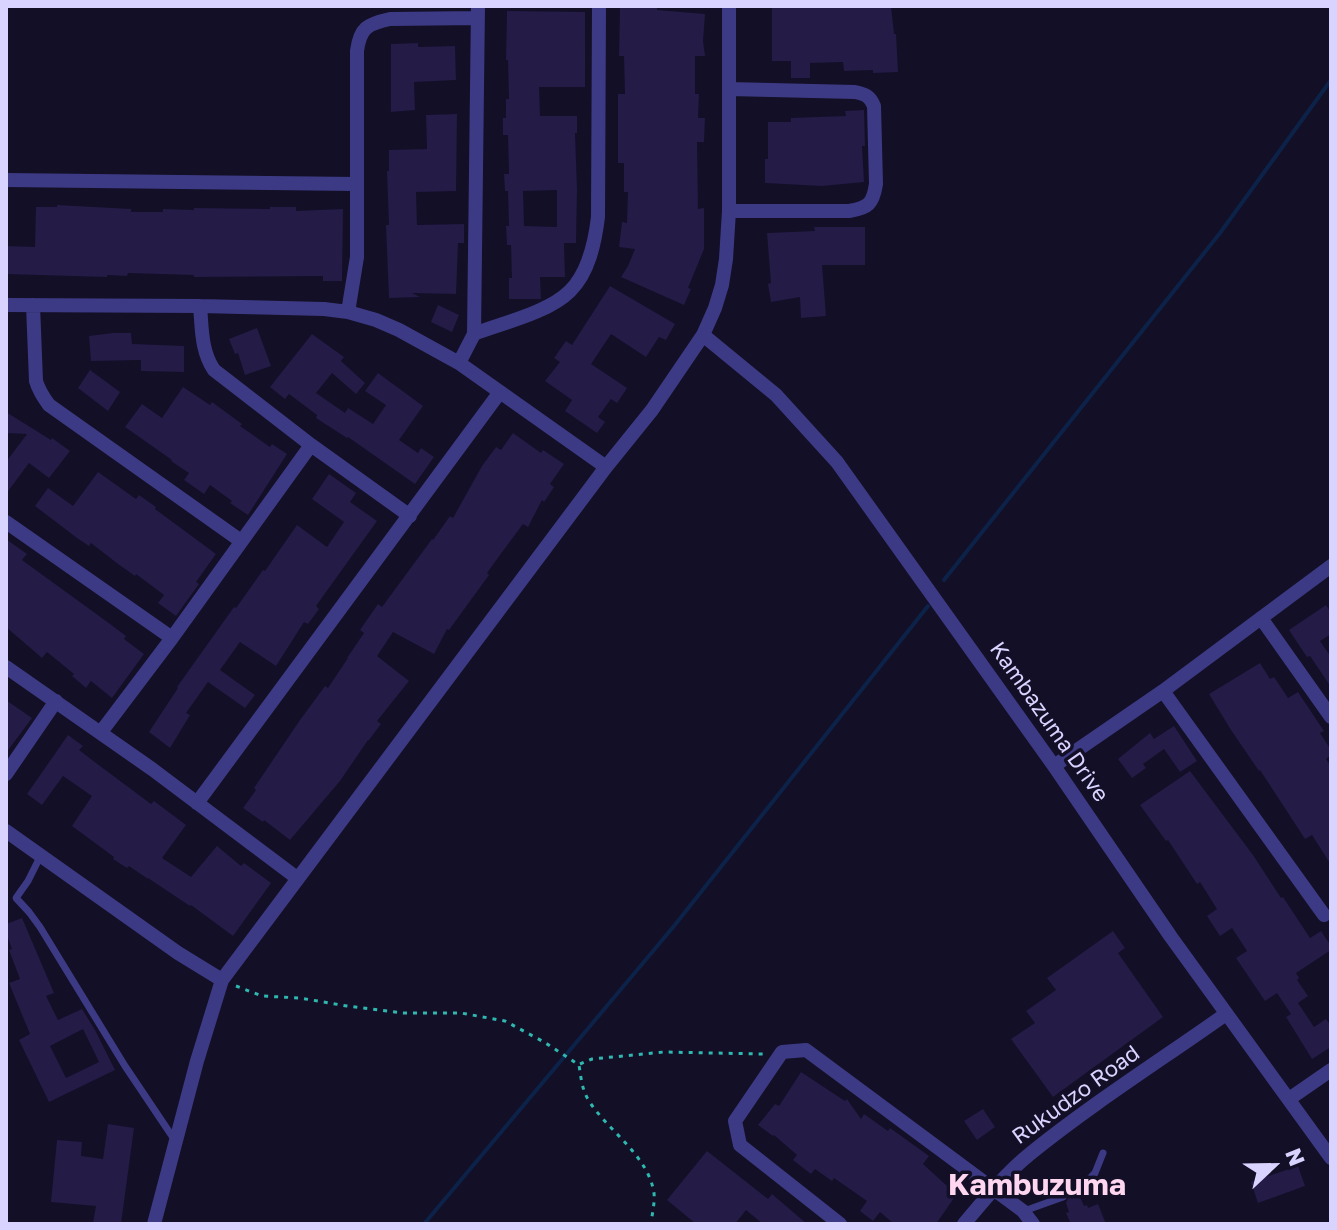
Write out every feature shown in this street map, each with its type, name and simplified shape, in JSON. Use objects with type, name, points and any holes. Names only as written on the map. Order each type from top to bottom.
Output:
[{"type":"street","points":[[474,334],[539,310],[570,292],[590,257],[598,217],[599,6]]},
{"type":"street","points":[[154,1224],[222,980],[652,410],[703,335],[722,285],[726,259],[729,211],[729,6]]},
{"type":"street","points":[[348,312],[356,271],[359,35],[368,27],[390,19],[478,12],[474,334],[459,363]]},
{"type":"street","points":[[729,89],[855,92],[871,98],[874,106],[876,184],[870,204],[862,209],[729,211]]},
{"type":"street","points":[[6,180],[356,184]]},
{"type":"street","points":[[6,305],[200,306],[348,312],[399,330],[459,363],[606,467]]},
{"type":"street","points":[[33,305],[36,381],[49,405],[241,541]]},
{"type":"street","points":[[200,306],[204,349],[207,361],[214,370],[410,516]]},
{"type":"street","name":"Kambazuma Drive","points":[[703,335],[776,395],[837,462],[1331,1158]]},
{"type":"street","points":[[197,803],[500,392]]},
{"type":"street","points":[[101,732],[311,445]]},
{"type":"street","points":[[6,522],[172,638]]},
{"type":"street","points":[[1054,766],[1163,691],[1331,566]]},
{"type":"street","points":[[1261,618],[1330,714]]},
{"type":"street","points":[[6,667],[101,732],[297,878]]},
{"type":"street","points":[[1163,691],[1329,917]]},
{"type":"street","points":[[6,774],[56,701]]},
{"type":"street","points":[[6,831],[178,953],[222,980]]},
{"type":"street","name":"Rukudzo Road","points":[[964,1224],[993,1189],[1030,1154],[1226,1014]]},
{"type":"street","points":[[840,1224],[740,1145],[735,1121],[782,1052],[806,1050],[1023,1211],[1033,1224]]},
{"type":"street","points":[[1289,1099],[1331,1070]]},
{"type":"lane","points":[[6,904],[16,898],[41,855]]},
{"type":"lane","points":[[16,898],[40,927],[125,1066],[176,1142]]},
{"type":"lane","points":[[1078,1191],[1095,1173],[1103,1153]]},
{"type":"lane","points":[[1023,1211],[1063,1197]]},
{"type":"path","points":[[222,980],[262,996],[300,998],[403,1013],[461,1013],[505,1021],[579,1065],[583,1090],[589,1102],[636,1155],[650,1178],[655,1196],[651,1224]]},
{"type":"path","points":[[579,1065],[592,1059],[664,1052],[755,1055],[782,1052]]},
{"type":"building","points":[[620,6],[657,6],[657,10],[705,14],[705,56],[695,56],[698,118],[705,118],[704,142],[697,142],[698,209],[704,208],[704,249],[684,305],[621,277],[635,249],[619,247],[622,222],[627,223],[628,192],[624,192],[624,163],[618,163],[618,94],[625,94],[624,56],[619,56]]},
{"type":"building","points":[[772,6],[891,6],[898,72],[844,71],[843,62],[810,63],[810,78],[791,78],[791,61],[772,61]]},
{"type":"building","points":[[507,11],[585,12],[585,87],[539,87],[540,116],[577,116],[576,243],[564,243],[565,277],[540,277],[541,299],[509,299],[511,245],[507,245],[508,191],[505,191],[504,174],[509,174],[508,135],[503,135],[506,99],[509,99]],"holes":[[[557,190],[557,227],[524,226],[523,191]]]},
{"type":"building","points":[[418,43],[418,47],[455,46],[456,80],[414,82],[415,110],[391,112],[391,44]]},
{"type":"building","points":[[864,110],[864,182],[822,186],[765,183],[768,122],[846,116],[845,111]]},
{"type":"building","points":[[457,114],[456,191],[416,192],[417,225],[464,224],[464,243],[458,243],[456,294],[412,293],[420,297],[389,298],[386,225],[389,225],[389,150],[427,149],[426,115]]},
{"type":"building","points":[[57,205],[131,209],[131,212],[194,208],[343,209],[342,281],[323,281],[323,276],[6,274],[6,246],[35,247],[36,207]]},
{"type":"building","points":[[814,227],[865,227],[865,265],[822,265],[826,316],[801,318],[800,297],[771,302],[767,233],[815,231]]},
{"type":"building","points":[[610,286],[675,324],[666,340],[659,337],[646,357],[611,334],[591,364],[627,388],[617,403],[611,399],[598,417],[605,422],[597,433],[565,411],[572,400],[545,381],[560,362],[554,358],[566,341],[572,345]]},
{"type":"building","points":[[438,305],[459,315],[452,332],[431,322]]},
{"type":"building","points":[[257,328],[271,366],[245,375],[238,353],[235,354],[229,339]]},
{"type":"building","points":[[131,333],[132,344],[184,346],[184,372],[141,371],[141,360],[91,361],[89,336]]},
{"type":"building","points":[[312,334],[344,357],[341,361],[365,383],[356,394],[332,373],[316,393],[345,413],[348,408],[373,424],[386,405],[365,391],[378,373],[423,406],[399,440],[418,453],[421,448],[434,457],[415,484],[316,418],[317,415],[289,394],[285,399],[270,387]]},
{"type":"building","points":[[90,370],[120,392],[108,411],[78,388]]},
{"type":"building","points":[[183,387],[210,405],[212,402],[270,447],[272,444],[287,454],[248,515],[210,485],[204,494],[184,480],[189,473],[125,427],[142,404],[162,418]]},
{"type":"building","points":[[6,412],[70,451],[49,478],[29,463],[6,494],[6,462],[27,434],[6,433]]},
{"type":"building","points":[[513,433],[541,453],[543,450],[564,464],[550,484],[554,487],[544,502],[542,500],[528,527],[523,524],[487,573],[489,575],[447,629],[434,654],[393,632],[377,656],[409,681],[377,721],[381,724],[340,781],[290,840],[243,808],[300,720],[325,686],[328,688],[348,658],[364,633],[360,630],[378,604],[382,607],[450,516],[453,518],[482,466],[496,447],[501,450]]},
{"type":"building","points":[[98,472],[136,499],[139,495],[216,554],[176,616],[158,603],[164,595],[91,543],[89,546],[77,538],[35,506],[48,488],[73,506]]},
{"type":"building","points":[[329,474],[356,493],[350,502],[377,521],[316,606],[319,609],[308,624],[304,622],[276,666],[240,642],[220,670],[255,695],[245,708],[208,682],[186,713],[190,715],[170,748],[149,732],[234,607],[265,571],[297,525],[327,547],[344,522],[312,499]]},
{"type":"building","points":[[6,539],[27,554],[22,560],[126,636],[124,639],[144,654],[112,698],[91,681],[86,688],[47,652],[42,658],[6,627]]},
{"type":"building","points":[[1326,605],[1331,613],[1331,634],[1320,641],[1331,657],[1331,687],[1289,630]]},
{"type":"building","points":[[1260,663],[1288,698],[1298,692],[1324,731],[1320,733],[1331,750],[1331,755],[1326,759],[1331,767],[1331,865],[1312,835],[1305,839],[1209,694]]},
{"type":"building","points":[[6,700],[32,718],[6,753]]},
{"type":"building","points":[[1174,726],[1197,761],[1180,772],[1164,749],[1143,764],[1146,768],[1132,778],[1118,759],[1150,733],[1154,739]]},
{"type":"building","points":[[68,735],[83,746],[79,750],[96,763],[151,804],[154,801],[186,825],[162,858],[191,877],[217,846],[241,866],[244,863],[271,883],[233,936],[191,905],[113,859],[72,826],[92,796],[63,776],[42,805],[27,794]]},
{"type":"building","points":[[1190,771],[1310,938],[1321,931],[1331,946],[1331,950],[1296,973],[1308,996],[1298,1003],[1314,1027],[1326,1019],[1331,1026],[1331,1047],[1312,1059],[1286,1017],[1291,1014],[1277,993],[1265,1001],[1236,958],[1247,951],[1232,928],[1220,936],[1207,916],[1217,909],[1200,882],[1197,884],[1140,805]]},
{"type":"building","points":[[22,918],[54,993],[46,996],[58,1020],[82,1009],[115,1070],[49,1102],[19,1040],[30,1034],[9,983],[20,979],[9,950],[12,949],[6,924]],"holes":[[[83,1029],[99,1062],[66,1078],[50,1046]]]},
{"type":"building","points":[[1113,931],[1125,948],[1118,953],[1163,1017],[1053,1097],[1011,1039],[1035,1023],[1026,1011],[1056,990],[1047,978]]},
{"type":"building","points":[[801,1072],[845,1101],[847,1099],[861,1119],[864,1114],[888,1131],[890,1128],[929,1156],[923,1164],[946,1185],[954,1179],[963,1185],[936,1224],[894,1224],[880,1212],[873,1221],[860,1211],[867,1201],[834,1178],[832,1181],[815,1169],[811,1174],[793,1160],[797,1155],[758,1125],[775,1104],[779,1106]]},
{"type":"building","points":[[983,1109],[995,1127],[977,1140],[964,1121]]},
{"type":"building","points":[[108,1124],[134,1128],[121,1224],[93,1223],[96,1206],[51,1202],[57,1140],[82,1142],[81,1156],[103,1159]]},
{"type":"building","points":[[707,1151],[768,1199],[772,1194],[807,1224],[763,1224],[746,1210],[735,1224],[696,1224],[667,1200]]},
{"type":"building","points":[[1298,1166],[1305,1186],[1258,1203],[1251,1182]]},
{"type":"building","points":[[1075,1184],[1073,1195],[1080,1197],[1088,1208],[1098,1204],[1106,1224],[1071,1224],[1066,1213],[1069,1212],[1066,1203],[1069,1196],[1060,1190]]},
{"type":"waterway","points":[[944,580],[1220,233],[1331,80]]},
{"type":"waterway","points":[[424,1224],[674,926],[928,606]]},
{"type":"district","name":"Kambuzuma","points":[[1037,1185]]}]
